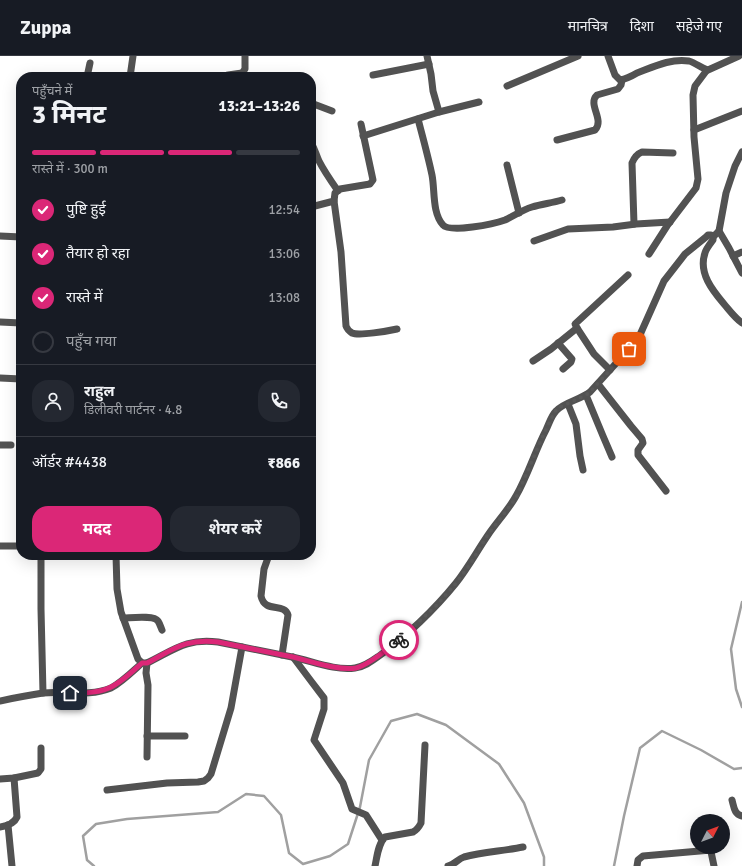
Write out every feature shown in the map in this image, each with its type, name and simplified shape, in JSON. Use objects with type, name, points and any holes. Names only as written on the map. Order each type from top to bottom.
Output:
[{"type":"street","points":[[131,72],[133,56]]},
{"type":"street","points":[[243,72],[245,69],[245,56]]},
{"type":"street","points":[[427,56],[433,92],[439,112]]},
{"type":"street","points":[[507,86],[578,56]]},
{"type":"street","points":[[608,56],[615,75],[622,80]]},
{"type":"street","points":[[721,56],[724,63]]},
{"type":"street","points":[[622,80],[654,66],[662,60],[688,61],[706,70],[711,70],[739,56]]},
{"type":"street","points":[[89,72],[90,62]]},
{"type":"street","points":[[373,75],[429,64]]},
{"type":"street","points":[[648,254],[698,184],[693,95],[697,82],[706,70]]},
{"type":"street","points":[[557,140],[595,130],[599,122],[594,102],[595,97],[618,88],[621,85],[622,80]]},
{"type":"street","points":[[363,136],[439,112],[479,102]]},
{"type":"street","points":[[316,105],[332,111]]},
{"type":"street","points":[[694,130],[742,111]]},
{"type":"street","points":[[418,119],[432,176],[435,205],[438,216],[444,226],[452,229],[459,229],[496,223],[506,220],[526,209],[562,200]]},
{"type":"street","points":[[361,124],[373,180],[370,184],[340,189],[336,192],[334,201],[341,252],[346,326],[351,333],[354,334],[397,330]]},
{"type":"street","points":[[316,151],[319,161],[338,191]]},
{"type":"street","points":[[634,224],[633,160],[642,152],[673,153]]},
{"type":"street","points":[[742,152],[740,161],[735,166],[726,193],[719,231],[713,237],[703,262],[706,278],[710,287],[742,323]]},
{"type":"street","points":[[507,165],[519,213]]},
{"type":"street","points":[[316,206],[334,201]]},
{"type":"street","points":[[534,241],[568,229],[670,222]]},
{"type":"street","points":[[719,231],[742,273]]},
{"type":"street","points":[[0,701],[43,693],[83,693],[103,690],[113,687],[145,663],[173,649],[184,644],[206,640],[334,667],[357,668],[377,657],[390,648],[437,605],[456,583],[487,536],[516,498],[556,410],[586,395],[598,384],[639,337],[664,281],[685,254],[708,235],[713,237]]},
{"type":"street","points":[[0,236],[16,237]]},
{"type":"street","points":[[733,256],[742,252]]},
{"type":"street","points":[[610,370],[594,354],[575,324],[628,275]]},
{"type":"street","points":[[0,322],[16,323]]},
{"type":"street","points":[[533,361],[577,328]]},
{"type":"street","points":[[558,343],[572,359],[571,362],[563,369]]},
{"type":"street","points":[[0,378],[16,379]]},
{"type":"street","points":[[598,384],[642,439],[643,443],[638,450],[638,455],[666,491]]},
{"type":"street","points":[[586,395],[612,457]]},
{"type":"street","points":[[568,404],[576,424],[583,470]]},
{"type":"street","points":[[0,445],[11,445]]},
{"type":"street","points":[[0,546],[16,546]]},
{"type":"street","points":[[41,560],[43,693]]},
{"type":"street","points":[[116,560],[117,589],[123,618],[138,659],[145,663]]},
{"type":"street","points":[[267,560],[264,569],[261,596],[262,600],[267,606],[284,609],[288,612],[282,655]]},
{"type":"street","points":[[123,618],[156,619],[162,630]]},
{"type":"street","points":[[107,790],[167,783],[198,782],[204,781],[212,774],[231,708],[242,647]]},
{"type":"street","points":[[292,657],[324,698],[324,709],[314,740],[343,783],[352,809],[366,815],[382,840]]},
{"type":"street","points":[[145,663],[148,685],[146,757]]},
{"type":"street","points":[[147,736],[185,736]]},
{"type":"street","points":[[375,866],[382,840],[386,836],[416,831],[421,823],[425,745]]},
{"type":"street","points":[[0,779],[38,773],[41,769],[42,748]]},
{"type":"street","points":[[0,827],[8,825],[16,820],[17,817],[14,778]]},
{"type":"street","points":[[732,800],[736,813],[742,816]]},
{"type":"street","points":[[8,825],[12,866]]},
{"type":"street","points":[[448,866],[459,863],[470,856],[523,847]]},
{"type":"street","points":[[637,866],[638,860],[643,856],[690,851]]},
{"type":"street","points":[[711,854],[714,866]]},
{"type":"waterway","points":[[742,602],[731,649],[736,689],[742,707]]},
{"type":"waterway","points":[[94,866],[87,860],[83,836],[96,824],[127,819],[218,812],[246,794],[264,796],[281,815],[289,853],[303,864],[330,856],[348,844],[360,807],[369,760],[391,721],[417,714],[446,725],[499,764],[524,803],[544,857],[544,866]]},
{"type":"waterway","points":[[614,866],[640,748],[662,731],[701,750],[734,769],[742,768]]},
{"type":"way so far","points":[[399,640],[437,605],[456,583],[471,563],[487,536],[516,498],[556,410],[590,392],[629,349]]},
{"type":"route","points":[[70,693],[83,693],[113,687],[142,663],[147,663],[184,644],[206,640],[334,667],[357,668],[366,664],[390,648],[399,640]]}]
